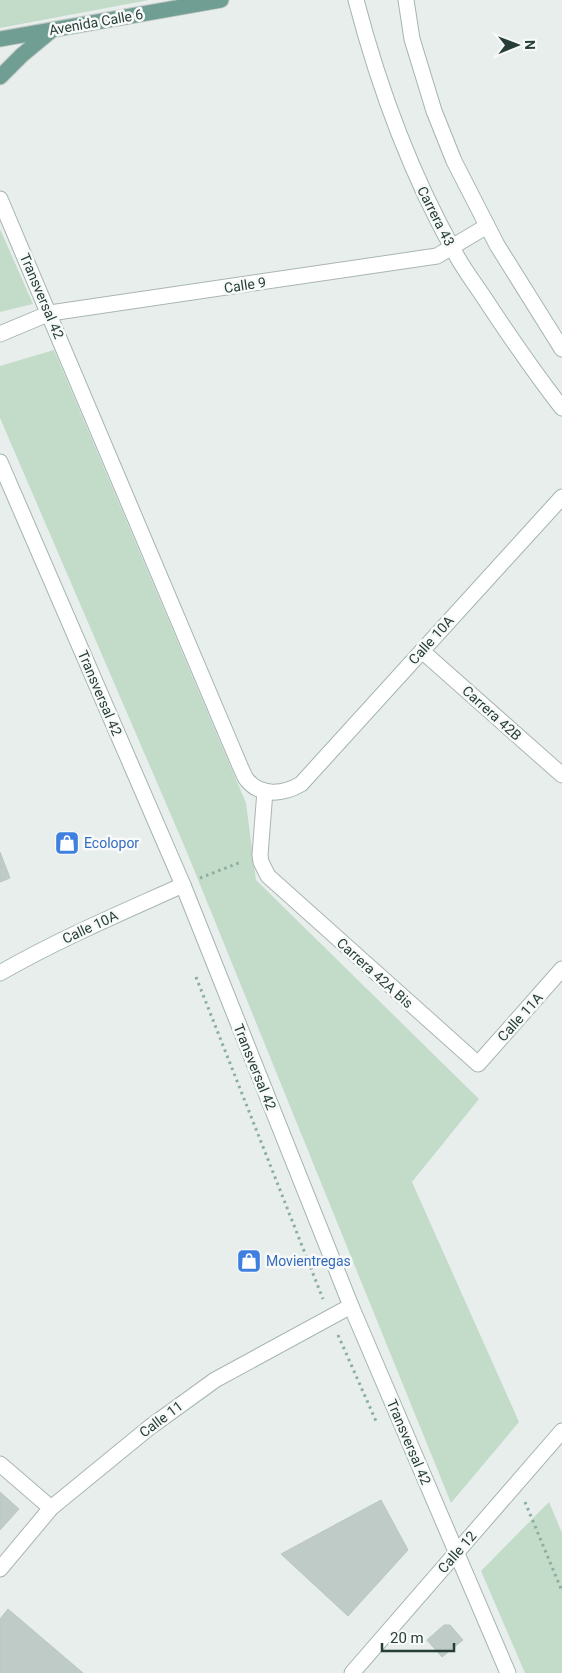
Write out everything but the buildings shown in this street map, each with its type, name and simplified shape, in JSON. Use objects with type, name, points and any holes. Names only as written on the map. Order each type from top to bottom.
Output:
[{"type":"main road","name":"Avenida Calle 6","points":[[0,39],[222,0]]},
{"type":"main road","points":[[0,77],[52,30]]},
{"type":"street","name":"Carrera 43","points":[[356,0],[381,87],[398,134],[452,248],[517,348],[562,408]]},
{"type":"street","points":[[406,0],[412,39],[434,111],[454,162],[486,226],[562,349]]},
{"type":"street","name":"Transversal 42","points":[[0,200],[50,313],[240,766],[247,780],[265,791]]},
{"type":"street","name":"Calle 9","points":[[0,334],[50,313],[437,256],[486,226]]},
{"type":"street","name":"Transversal 42","points":[[0,462],[183,885],[351,1306],[508,1673]]},
{"type":"street","name":"Calle 10A","points":[[265,791],[277,793],[290,790],[301,784],[562,497]]},
{"type":"street","name":"Carrera 42B","points":[[422,650],[562,775]]},
{"type":"street","points":[[260,855],[265,791]]},
{"type":"street","name":"Carrera 42A Bis","points":[[260,855],[264,870],[272,882],[478,1064]]},
{"type":"street","name":"Calle 10A","points":[[0,973],[33,954],[94,924],[183,885]]},
{"type":"street","name":"Calle 11A","points":[[478,1064],[562,969]]},
{"type":"street","name":"Calle 11","points":[[0,1569],[51,1508],[150,1427],[215,1380],[351,1306]]},
{"type":"street","name":"Calle 12","points":[[352,1673],[562,1431]]},
{"type":"street","points":[[0,1464],[51,1508]]},
{"type":"path","points":[[183,885],[260,855]]},
{"type":"path","points":[[196,977],[331,1318],[378,1425]]},
{"type":"path","points":[[517,1483],[562,1592]]},
{"type":"green space","points":[[0,0],[149,0],[0,28]]},
{"type":"green space","points":[[0,229],[33,304],[0,312]]},
{"type":"green space","points":[[54,350],[246,803],[256,880],[479,1099],[412,1182],[519,1422],[451,1503],[186,850],[0,418],[0,366]]},
{"type":"green space","points":[[549,1502],[562,1533],[562,1673],[525,1673],[481,1571]]},
{"type":"place","name":"Ecolopor","points":[[67,843]]},
{"type":"place","name":"Movientregas","points":[[249,1261]]}]
